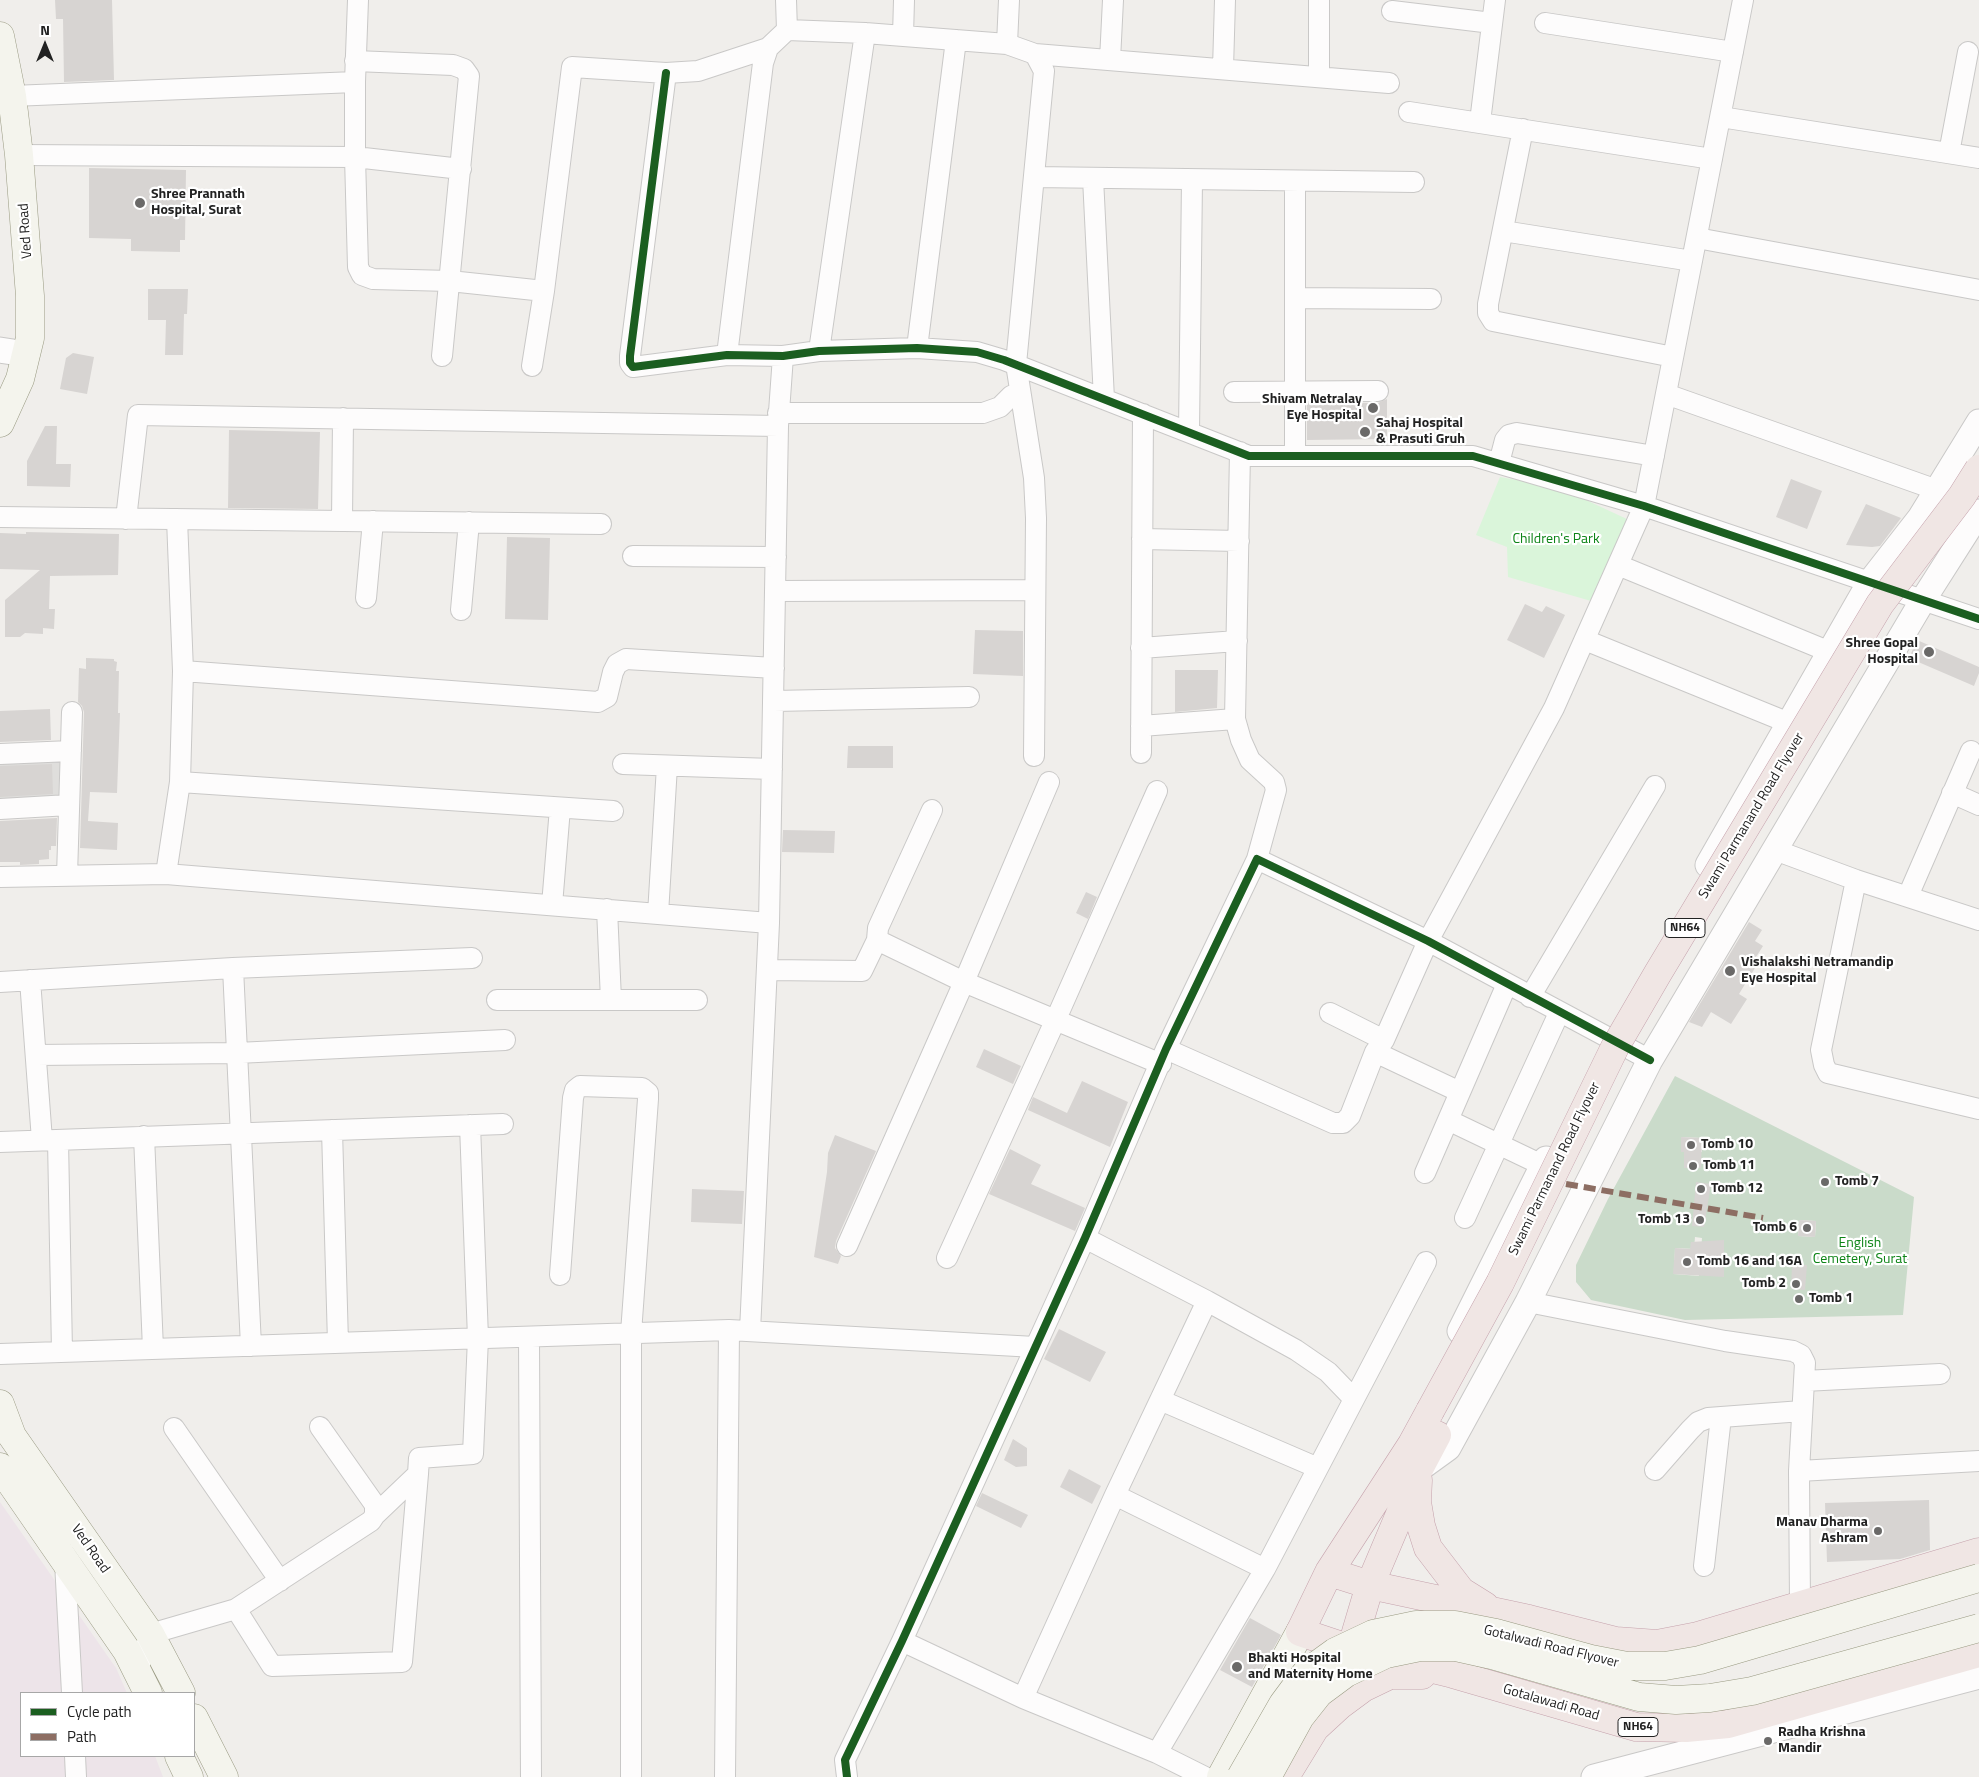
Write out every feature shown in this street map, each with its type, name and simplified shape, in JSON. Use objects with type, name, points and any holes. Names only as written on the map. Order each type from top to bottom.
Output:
[{"type":"highway","name":"Swami Parmanand Road Flyover","points":[[1415,1456],[1435,1419],[1615,1047],[1880,604],[1962,496],[1979,469]]},
{"type":"highway","name":"Swami Parmanand Road Flyover","points":[[1435,1419],[1514,1291],[1629,1056],[1672,980],[1893,612],[1979,500]]},
{"type":"highway","name":"NH64","points":[[1300,1632],[1329,1572],[1415,1456]]},
{"type":"highway","name":"NH64","points":[[1351,1650],[1370,1585],[1415,1456]]},
{"type":"highway","points":[[1415,1456],[1417,1502],[1421,1526],[1428,1548],[1461,1591],[1486,1607],[1616,1641],[1657,1644],[1698,1636],[1979,1552]]},
{"type":"highway","points":[[1329,1572],[1370,1585],[1529,1619]]},
{"type":"highway","name":"Gotalawadi Road","points":[[1300,1632],[1351,1650],[1453,1674],[1636,1727],[1686,1728],[1728,1724],[1979,1653]]},
{"type":"highway","points":[[1285,1777],[1315,1728],[1362,1688],[1390,1675],[1453,1674]]},
{"type":"main road","name":"Ved Road","points":[[0,36],[12,96],[20,155],[30,296],[30,338],[13,352],[20,379],[0,423]]},
{"type":"main road","name":"Ved Road","points":[[0,1404],[6,1437],[150,1634],[180,1692]]},
{"type":"main road","name":"Ved Road","points":[[0,1467],[127,1651],[142,1683]]},
{"type":"main road","name":"Gotalwadi Road Flyover","points":[[1241,1777],[1283,1704],[1306,1673],[1335,1652],[1373,1634],[1416,1625],[1455,1625],[1496,1633],[1591,1659],[1628,1666],[1665,1666],[1700,1660],[1979,1578]]},
{"type":"main road","name":"Gotalwadi Road Flyover","points":[[1267,1777],[1300,1717],[1319,1693],[1346,1673],[1386,1654],[1420,1647],[1456,1647],[1492,1655],[1639,1697],[1676,1700],[1710,1698],[1752,1691],[1979,1628]]},
{"type":"main road","points":[[1221,1777],[1300,1632]]},
{"type":"main road","points":[[1285,1777],[1351,1650]]},
{"type":"main road","points":[[195,1720],[224,1777]]},
{"type":"main road","points":[[179,1757],[189,1777]]},
{"type":"street","points":[[358,0],[355,61],[355,156],[358,267],[362,275],[373,279],[450,281],[544,291]]},
{"type":"street","points":[[786,0],[787,30]]},
{"type":"street","points":[[903,36],[904,0]]},
{"type":"street","points":[[1007,44],[1009,0]]},
{"type":"street","points":[[1110,60],[1113,0]]},
{"type":"street","points":[[1223,69],[1224,0]]},
{"type":"street","points":[[1319,0],[1320,78]]},
{"type":"street","points":[[1480,122],[1495,0]]},
{"type":"street","points":[[877,940],[964,982],[1056,1019],[1164,1056],[1333,1124],[1344,1123],[1350,1116],[1379,1046],[1428,941],[1554,708],[1644,506],[1743,0]]},
{"type":"street","points":[[1392,11],[1492,23]]},
{"type":"street","points":[[1545,23],[1733,52]]},
{"type":"street","points":[[532,366],[544,291],[572,66],[666,73],[698,71],[768,48],[787,30],[865,33],[1007,44],[1035,54],[1389,83]]},
{"type":"street","points":[[819,351],[865,33]]},
{"type":"street","points":[[916,348],[956,40]]},
{"type":"street","points":[[727,355],[763,63],[768,48]]},
{"type":"street","points":[[1949,153],[1968,52]]},
{"type":"street","points":[[1034,756],[1034,478],[1016,364],[1044,71],[1035,54]]},
{"type":"street","points":[[355,61],[453,65],[464,69],[469,76],[442,356]]},
{"type":"street","points":[[666,73],[630,363],[633,367],[641,368],[677,360],[727,355],[783,356],[819,351],[916,348],[977,352],[1016,364],[1249,456],[1473,456],[1644,506],[1979,618]]},
{"type":"street","points":[[12,96],[355,82]]},
{"type":"street","points":[[1409,112],[1712,159]]},
{"type":"street","points":[[1721,117],[1979,158]]},
{"type":"street","points":[[1523,129],[1488,304],[1488,313],[1493,321],[1673,358]]},
{"type":"street","points":[[20,155],[355,156],[461,169]]},
{"type":"street","points":[[1034,178],[1414,182]]},
{"type":"street","points":[[1093,178],[1104,399]]},
{"type":"street","points":[[1189,432],[1192,180]]},
{"type":"street","points":[[1294,456],[1295,181]]},
{"type":"street","points":[[1503,231],[1692,261]]},
{"type":"street","points":[[1697,238],[1979,290]]},
{"type":"street","points":[[1295,298],[1430,299]]},
{"type":"street","points":[[750,1331],[769,922],[778,420],[783,356]]},
{"type":"street","points":[[1234,392],[1378,391]]},
{"type":"street","points":[[126,519],[138,415],[778,420],[983,413],[1000,407],[1012,396],[1020,392]]},
{"type":"street","points":[[1666,394],[1937,490]]},
{"type":"street","points":[[1141,753],[1143,414]]},
{"type":"street","points":[[342,521],[343,418]]},
{"type":"street","points":[[1979,422],[1920,518],[1870,582],[1608,1039],[1542,1165],[1420,1409],[1415,1456],[1448,1448],[1528,1302],[1650,1060],[1924,600],[1979,512]]},
{"type":"street","points":[[1499,463],[1505,440],[1509,435],[1517,433],[1654,456]]},
{"type":"street","points":[[847,1777],[845,1760],[902,1641],[1085,1238],[1164,1056],[1257,859],[1276,790],[1274,782],[1250,760],[1241,740],[1235,719],[1240,452]]},
{"type":"street","points":[[0,517],[601,524]]},
{"type":"street","points":[[166,874],[180,782],[183,671],[177,519]]},
{"type":"street","points":[[366,598],[374,521]]},
{"type":"street","points":[[460,610],[469,522]]},
{"type":"street","points":[[1142,539],[1239,541]]},
{"type":"street","points":[[632,556],[776,557]]},
{"type":"street","points":[[1618,565],[1830,652]]},
{"type":"street","points":[[776,591],[1035,590]]},
{"type":"street","points":[[1585,640],[1789,724]]},
{"type":"street","points":[[1141,648],[1237,641]]},
{"type":"street","points":[[183,671],[598,702],[607,697],[613,672],[617,664],[626,659],[774,668]]},
{"type":"street","points":[[774,701],[969,697]]},
{"type":"street","points":[[67,876],[72,712]]},
{"type":"street","points":[[1141,726],[1235,719]]},
{"type":"street","points":[[0,754],[71,751]]},
{"type":"street","points":[[1908,896],[1971,751]]},
{"type":"street","points":[[623,764],[772,769]]},
{"type":"street","points":[[658,914],[667,766]]},
{"type":"street","points":[[180,782],[613,811]]},
{"type":"street","points":[[847,1246],[964,982],[1049,782]]},
{"type":"street","points":[[1530,997],[1655,786]]},
{"type":"street","points":[[947,1258],[1056,1019],[1156,791]]},
{"type":"street","points":[[1952,794],[1979,805]]},
{"type":"street","points":[[0,809],[69,805]]},
{"type":"street","points":[[552,905],[560,808]]},
{"type":"street","points":[[767,970],[862,971],[877,940],[878,928],[932,810]]},
{"type":"street","points":[[1775,850],[1856,880],[1979,920]]},
{"type":"street","points":[[1257,859],[1428,941],[1650,1060]]},
{"type":"street","points":[[0,877],[166,874],[769,922]]},
{"type":"street","points":[[1856,880],[1822,1050],[1824,1065],[1828,1074],[1979,1109]]},
{"type":"street","points":[[607,909],[611,1000]]},
{"type":"street","points":[[0,982],[232,968],[472,958]]},
{"type":"street","points":[[232,968],[251,1346]]},
{"type":"street","points":[[30,980],[36,1055],[50,1140],[62,1352]]},
{"type":"street","points":[[1425,1173],[1507,984]]},
{"type":"street","points":[[497,1000],[697,1000]]},
{"type":"street","points":[[1465,1218],[1559,1012]]},
{"type":"street","points":[[1330,1013],[1379,1046],[1460,1092]]},
{"type":"street","points":[[36,1055],[237,1052],[505,1040]]},
{"type":"street","points":[[560,1275],[575,1090],[580,1086],[642,1088],[648,1093],[648,1099],[631,1333],[631,1777]]},
{"type":"street","points":[[1448,1120],[1542,1165]]},
{"type":"street","points":[[0,1142],[503,1124]]},
{"type":"street","points":[[236,1610],[272,1666],[402,1662],[419,1458],[472,1454],[478,1338],[470,1125]]},
{"type":"street","points":[[332,1130],[338,1343]]},
{"type":"street","points":[[144,1136],[153,1349]]},
{"type":"street","points":[[1085,1238],[1207,1301],[1296,1350],[1328,1372],[1354,1399]]},
{"type":"street","points":[[1157,1753],[1265,1569],[1426,1262]]},
{"type":"street","points":[[1023,1698],[1115,1495],[1207,1301]]},
{"type":"street","points":[[1528,1302],[1716,1339],[1793,1351],[1801,1355],[1805,1362],[1799,1471],[1800,1604]]},
{"type":"street","points":[[725,1777],[729,1330]]},
{"type":"street","points":[[0,1354],[729,1330],[1035,1347]]},
{"type":"street","points":[[528,1337],[531,1777]]},
{"type":"street","points":[[1804,1381],[1940,1374]]},
{"type":"street","points":[[1160,1400],[1318,1468]]},
{"type":"street","points":[[1655,1470],[1698,1422],[1708,1418],[1802,1411]]},
{"type":"street","points":[[1704,1566],[1721,1417]]},
{"type":"street","points":[[320,1427],[375,1505],[375,1515]]},
{"type":"street","points":[[174,1428],[280,1581]]},
{"type":"street","points":[[1799,1471],[1979,1461]]},
{"type":"street","points":[[142,1683],[150,1634],[236,1610],[371,1521],[418,1474]]},
{"type":"street","points":[[1115,1495],[1265,1569]]},
{"type":"street","points":[[66,1562],[72,1692]]},
{"type":"street","points":[[902,1641],[1023,1698],[1157,1753],[1205,1777]]},
{"type":"street","points":[[1594,1777],[1979,1676]]},
{"type":"street","points":[[75,1757],[76,1777]]},
{"type":"shaded area","points":[[64,758],[64,802],[0,806],[0,760]]},
{"type":"shaded area","points":[[0,1502],[116,1668],[127,1692],[20,1692],[20,1757],[155,1757],[163,1777],[0,1777]]},
{"type":"green space","name":"Children's Park","points":[[1500,477],[1558,487],[1629,520],[1591,601],[1508,577],[1507,547],[1476,535]]},
{"type":"green space","name":"English Cemetery, Surat","points":[[1675,1076],[1914,1197],[1903,1315],[1685,1320],[1591,1300],[1576,1282],[1576,1265],[1608,1199]],"holes":[[[1681,1137],[1702,1138],[1702,1152],[1681,1152]],[[1799,1220],[1816,1221],[1815,1237],[1798,1236]],[[1695,1237],[1702,1238],[1699,1276],[1674,1274],[1675,1248],[1694,1249]]]},
{"type":"building","points":[[55,0],[112,0],[114,80],[64,82],[63,19],[56,19]]},
{"type":"building","points":[[89,168],[186,170],[185,240],[180,240],[180,252],[131,251],[131,239],[89,238]]},
{"type":"building","points":[[148,289],[188,289],[187,314],[184,314],[183,355],[165,355],[166,320],[148,320]]},
{"type":"building","points":[[73,353],[94,357],[87,394],[60,389],[66,358]]},
{"type":"building","points":[[1387,399],[1387,439],[1307,440],[1307,403],[1378,403]]},
{"type":"building","points":[[45,426],[57,426],[56,464],[71,464],[70,487],[27,486],[27,461]]},
{"type":"building","points":[[229,430],[320,432],[318,509],[228,508]]},
{"type":"building","points":[[1791,479],[1822,491],[1807,529],[1776,517]]},
{"type":"building","points":[[1866,504],[1901,518],[1880,546],[1846,545]]},
{"type":"building","points":[[26,532],[119,534],[118,575],[50,576],[49,609],[55,609],[54,629],[43,628],[43,634],[25,633],[20,637],[5,637],[5,600],[40,570],[0,569],[0,533],[26,534]]},
{"type":"building","points":[[507,537],[550,538],[548,620],[505,619]]},
{"type":"building","points":[[1525,604],[1542,612],[1546,606],[1565,615],[1544,658],[1507,640]]},
{"type":"building","points":[[975,630],[1023,631],[1023,676],[973,674]]},
{"type":"building","points":[[1917,640],[1979,667],[1979,673],[1974,686],[1909,658]]},
{"type":"building","points":[[86,658],[114,659],[117,662],[116,671],[119,671],[118,713],[120,713],[117,793],[90,792],[88,821],[118,823],[117,850],[80,848],[84,712],[78,702],[79,668],[86,669]]},
{"type":"building","points":[[1175,670],[1218,670],[1217,708],[1175,712]]},
{"type":"building","points":[[50,709],[51,740],[0,742],[0,711]]},
{"type":"building","points":[[848,746],[893,746],[893,768],[847,768]]},
{"type":"building","points":[[52,764],[53,794],[0,797],[0,766]]},
{"type":"building","points":[[57,818],[56,846],[51,846],[49,859],[39,860],[39,864],[20,865],[20,862],[0,862],[0,821]]},
{"type":"building","points":[[783,830],[835,831],[834,853],[782,852]]},
{"type":"building","points":[[1086,892],[1097,897],[1088,919],[1076,913]]},
{"type":"building","points":[[1749,922],[1762,930],[1755,941],[1763,946],[1751,965],[1755,968],[1739,994],[1747,999],[1731,1024],[1711,1012],[1702,1027],[1689,1022]]},
{"type":"building","points":[[984,1049],[1021,1066],[1013,1084],[976,1067]]},
{"type":"building","points":[[1082,1081],[1128,1102],[1110,1147],[1028,1110],[1033,1097],[1067,1113]]},
{"type":"building","points":[[835,1135],[876,1151],[836,1241],[835,1248],[841,1256],[838,1264],[814,1257],[827,1172],[828,1153]]},
{"type":"building","points":[[1681,1137],[1702,1138],[1701,1168],[1684,1168],[1684,1152],[1681,1152]]},
{"type":"building","points":[[1010,1149],[1041,1165],[1031,1184],[1085,1208],[1075,1231],[989,1194]]},
{"type":"building","points":[[1696,1182],[1711,1184],[1704,1227],[1692,1226]]},
{"type":"building","points":[[692,1189],[744,1191],[742,1224],[691,1222]]},
{"type":"building","name":"Tomb 6","points":[[1799,1220],[1816,1221],[1815,1237],[1798,1236]]},
{"type":"building","points":[[1724,1240],[1724,1277],[1673,1274],[1675,1248],[1690,1249],[1691,1242]]},
{"type":"building","points":[[1792,1265],[1807,1265],[1805,1290],[1791,1289]]},
{"type":"building","points":[[1059,1329],[1106,1352],[1090,1382],[1044,1359]]},
{"type":"building","points":[[1013,1439],[1027,1448],[1027,1466],[1016,1467],[1004,1460]]},
{"type":"building","points":[[1069,1469],[1101,1486],[1092,1504],[1060,1487]]},
{"type":"building","points":[[982,1493],[1028,1515],[1021,1528],[976,1506]]},
{"type":"building","name":"Manav Dharma Ashram","points":[[1929,1500],[1930,1550],[1900,1559],[1827,1562],[1825,1503]]},
{"type":"building","points":[[1250,1618],[1281,1635],[1252,1687],[1220,1670]]},
{"type":"marked path","points":[[1566,1184],[1763,1218]]},
{"type":"cycle path","points":[[666,73],[630,356],[630,363],[633,367],[727,355],[783,356],[819,351],[917,348],[977,352],[1004,360],[1249,456],[1473,456],[1644,506],[1979,619]]},
{"type":"cycle path","points":[[847,1777],[845,1760],[902,1641],[1085,1238],[1166,1049],[1257,859],[1428,941],[1650,1060]]},
{"type":"place","name":"Shree Prannath Hospital, Surat","points":[[140,203]]},
{"type":"place","name":"Shivam Netralay Eye Hospital","points":[[1373,408]]},
{"type":"place","name":"Sahaj Hospital & Prasuti Gruh","points":[[1365,432]]},
{"type":"place","name":"Shree Gopal Hospital","points":[[1929,652]]},
{"type":"place","name":"Vishalakshi Netramandip Eye Hospital","points":[[1730,971]]},
{"type":"place","name":"Tomb 10","points":[[1691,1145]]},
{"type":"place","name":"Tomb 11","points":[[1693,1166]]},
{"type":"place","name":"Tomb 7","points":[[1825,1182]]},
{"type":"place","name":"Tomb 12","points":[[1701,1189]]},
{"type":"place","name":"Tomb 13","points":[[1700,1220]]},
{"type":"place","name":"Tomb 6","points":[[1807,1228]]},
{"type":"place","name":"Tomb 16 and 16A","points":[[1687,1262]]},
{"type":"place","name":"Tomb 2","points":[[1796,1284]]},
{"type":"place","name":"Tomb 1","points":[[1799,1299]]},
{"type":"place","name":"Manav Dharma Ashram","points":[[1878,1531]]},
{"type":"place","name":"Bhakti Hospital and Maternity Home","points":[[1237,1667]]},
{"type":"place","name":"Radha Krishna Mandir","points":[[1768,1741]]}]
